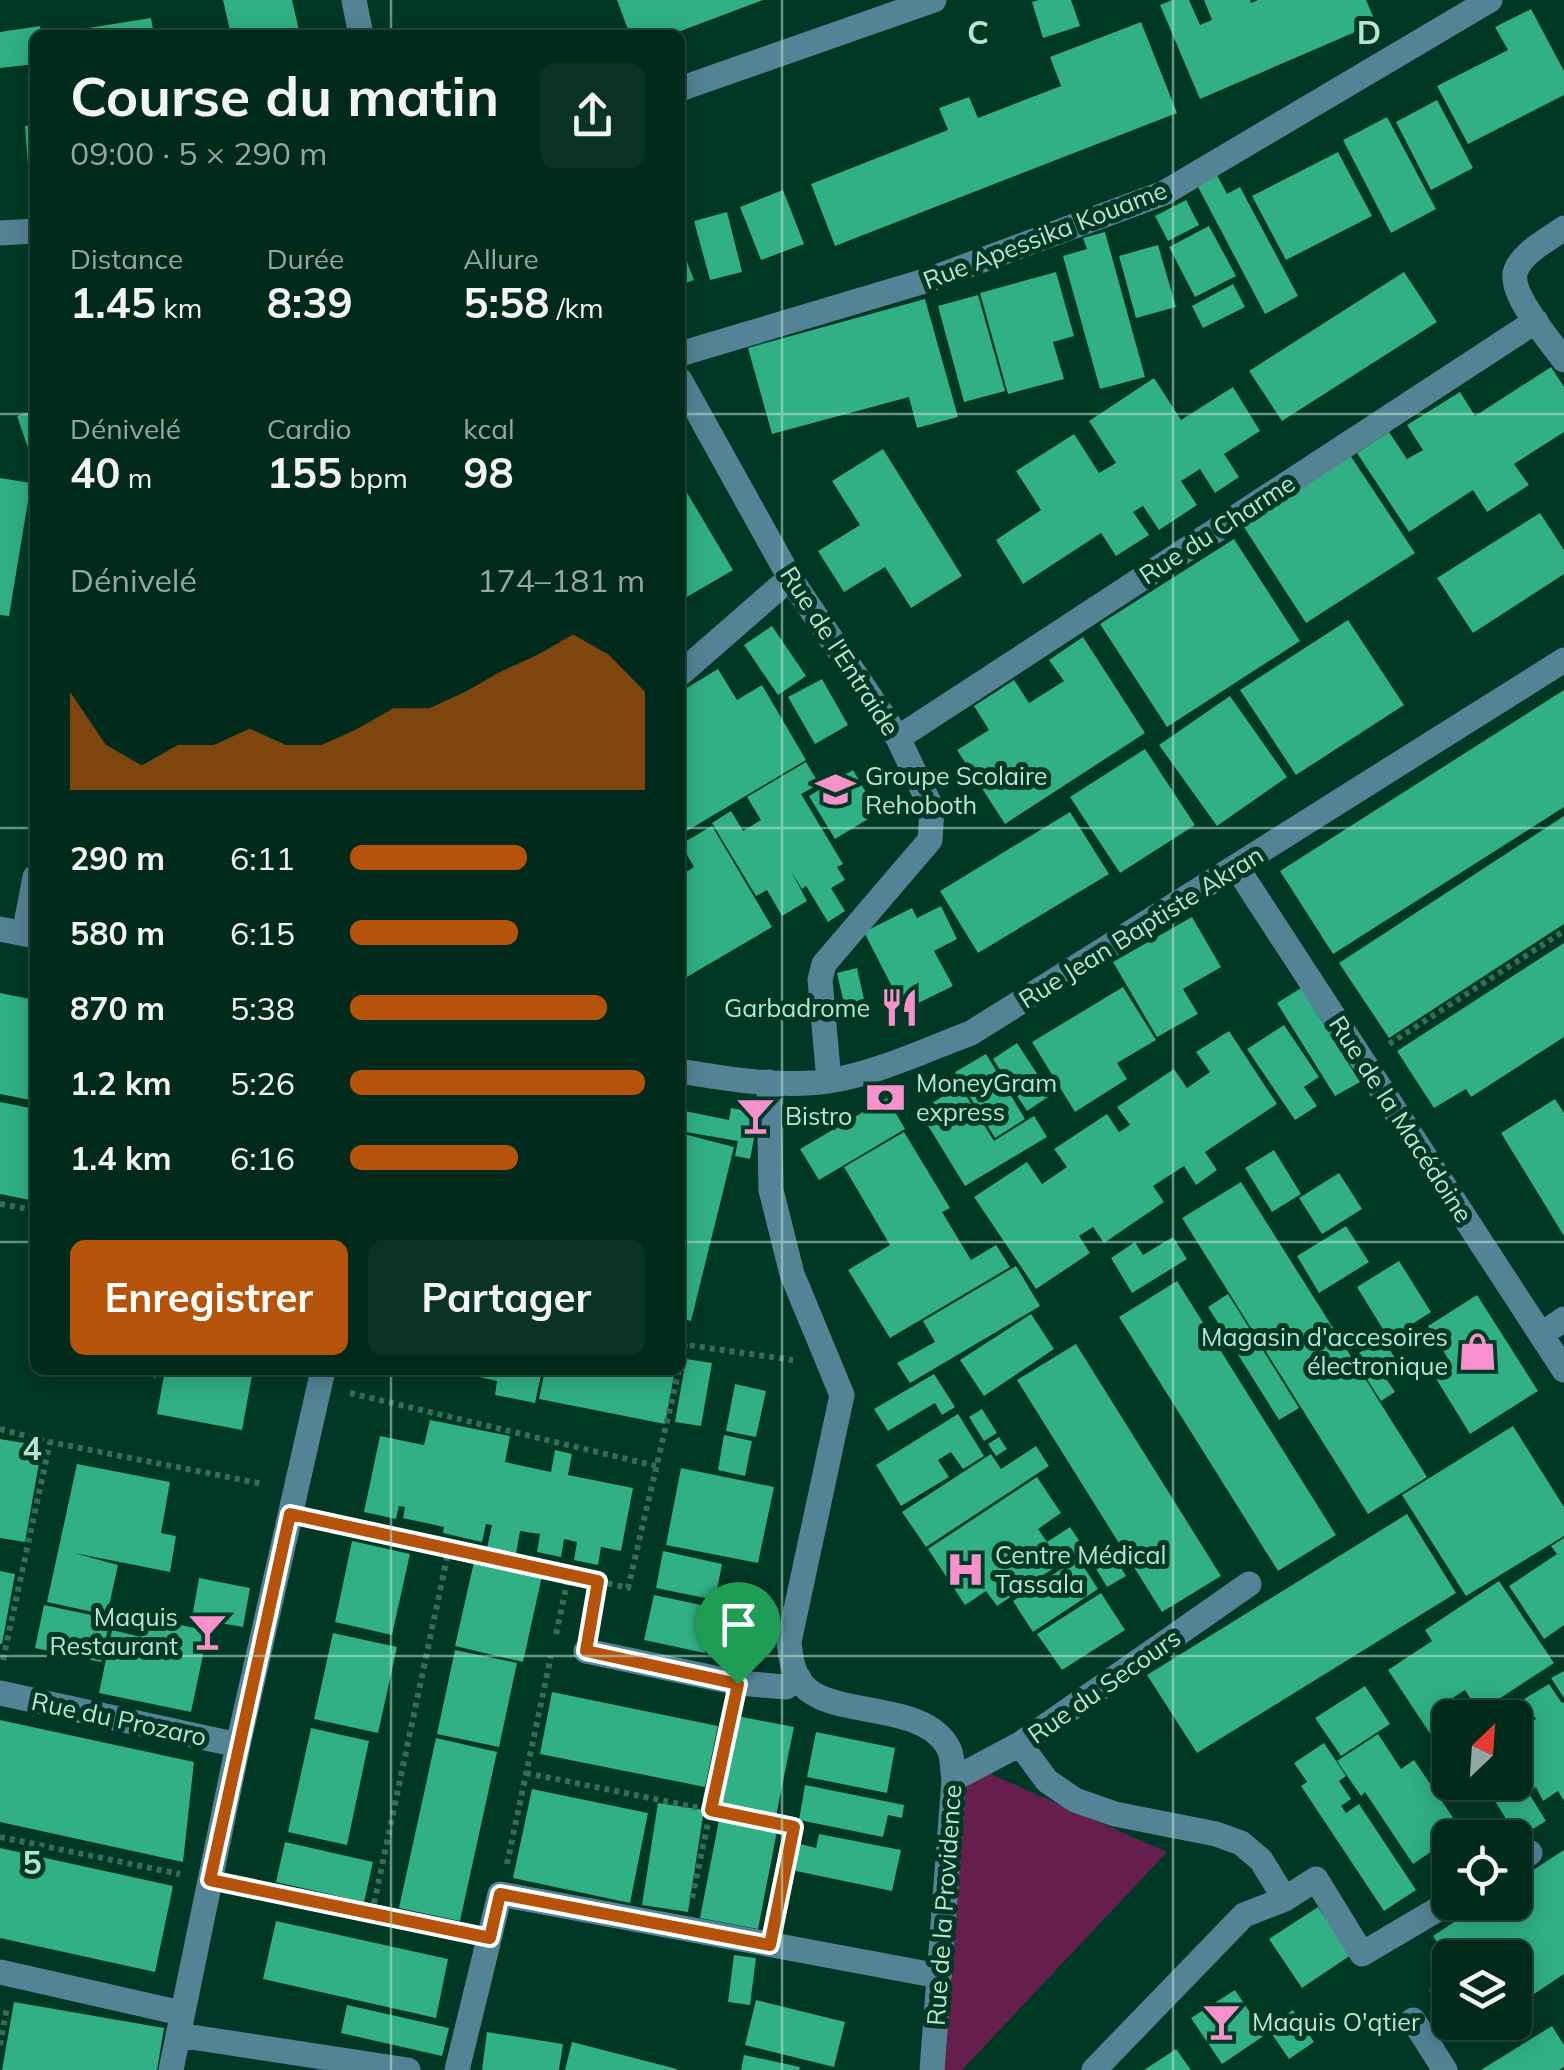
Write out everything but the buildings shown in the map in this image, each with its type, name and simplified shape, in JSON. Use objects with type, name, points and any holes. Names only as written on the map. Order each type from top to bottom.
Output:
[{"type":"street","points":[[354,0],[359,30]]},
{"type":"street","points":[[685,88],[934,0]]},
{"type":"street","name":"Rue Apessika Kouame","points":[[685,353],[928,280],[1164,193],[1490,0]]},
{"type":"street","points":[[1564,228],[1530,252],[1516,270],[1514,288],[1564,360]]},
{"type":"street","points":[[0,233],[30,231]]},
{"type":"street","name":"Rue du Charme","points":[[898,738],[1536,321]]},
{"type":"street","name":"Rue de l'Entraide","points":[[685,389],[790,578],[898,738],[932,809],[930,840],[824,964],[820,980],[829,1081]]},
{"type":"street","points":[[685,670],[790,578]]},
{"type":"street","name":"Rue Jean Baptiste Akran","points":[[685,1072],[769,1082],[829,1081],[971,1033],[1564,660]]},
{"type":"street","name":"Rue de la Macédoine","points":[[1237,868],[1564,1370]]},
{"type":"street","points":[[20,933],[30,896]]},
{"type":"street","points":[[586,1651],[738,1684],[786,1687],[799,1678],[792,1669],[790,1642],[842,1394],[792,1274],[771,1190],[769,1082]]},
{"type":"street","points":[[1541,1334],[1564,1319]]},
{"type":"street","points":[[171,2070],[238,1745],[321,1378]]},
{"type":"street","name":"Rue du Secours","points":[[954,1779],[1020,1744],[1249,1584]]},
{"type":"street","name":"Rue de la Providence","points":[[799,1678],[804,1688],[826,1698],[919,1722],[937,1734],[950,1750],[954,1779],[932,2070]]},
{"type":"street","name":"Rue du Prozaro","points":[[0,1693],[238,1745]]},
{"type":"street","points":[[1020,1744],[1047,1781],[1075,1800],[1115,1814],[1216,1834],[1240,1843],[1261,1860],[1285,1899]]},
{"type":"street","points":[[1094,2070],[1244,1915],[1285,1899],[1316,1879],[1362,1954],[1432,1913]]},
{"type":"street","points":[[457,2070],[500,1894],[939,1976]]},
{"type":"street","points":[[0,1972],[179,2024],[408,2070]]},
{"type":"street","points":[[1413,2020],[1445,2070]]},
{"type":"path","points":[[1363,1061],[1564,931]]},
{"type":"path","points":[[0,1204],[30,1209]]},
{"type":"path","points":[[685,1344],[830,1365]]},
{"type":"path","points":[[0,1429],[293,1502],[449,1548],[628,1588],[678,1375]]},
{"type":"path","points":[[321,1378],[656,1466]]},
{"type":"path","points":[[0,1676],[50,1442]]},
{"type":"path","points":[[372,1913],[449,1548]]},
{"type":"path","points":[[500,1894],[568,1574]]},
{"type":"path","points":[[586,1651],[598,1581]]},
{"type":"path","points":[[686,1929],[738,1684]]},
{"type":"path","points":[[526,1773],[794,1827],[770,1945]]},
{"type":"path","points":[[0,1837],[490,1938]]},
{"type":"shaded area","points":[[968,1764],[1167,1852],[962,2070],[942,2070]]},
{"type":"place","name":"Groupe Scolaire Rehoboth","points":[[835,790]]},
{"type":"place","name":"Garbadrome","points":[[900,1008]]},
{"type":"place","name":"MoneyGram express","points":[[886,1097]]},
{"type":"place","name":"Bistro","points":[[755,1116]]},
{"type":"place","name":"Magasin d'accesoires électronique","points":[[1478,1351]]},
{"type":"place","name":"Centre Médical Tassala","points":[[965,1569]]},
{"type":"place","name":"Maquis Restaurant","points":[[208,1631]]},
{"type":"place","name":"Maquis O'qtier","points":[[1222,2022]]},
{"type":"route","points":[[290,1514],[598,1581],[586,1651],[738,1684],[711,1810],[794,1827],[770,1945],[500,1894],[490,1938],[210,1880],[290,1514]]}]
